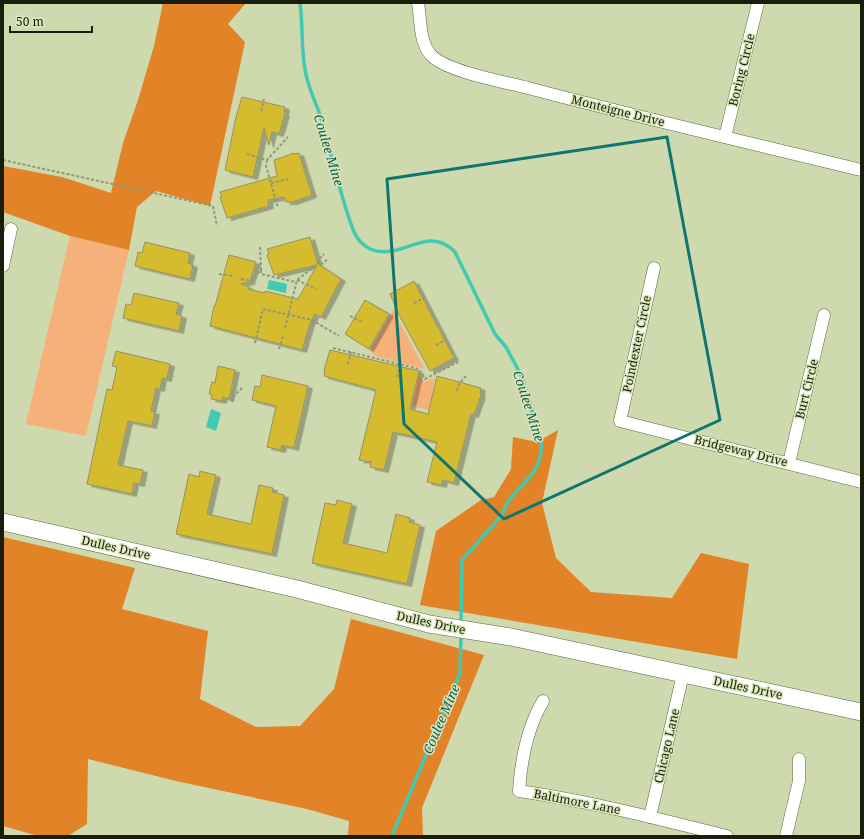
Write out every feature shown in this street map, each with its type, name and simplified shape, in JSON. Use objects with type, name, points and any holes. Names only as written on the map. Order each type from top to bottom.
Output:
[{"type":"street","name":"Monteigne Drive","points":[[418,3],[424,44],[432,56],[442,63],[472,73],[616,111],[861,170]]},
{"type":"street","name":"Boring Circle","points":[[725,137],[758,3]]},
{"type":"street","points":[[3,266],[12,229]]},
{"type":"street","name":"Poindexter Circle","points":[[620,421],[654,268]]},
{"type":"street","name":"Burt Circle","points":[[789,463],[824,315]]},
{"type":"street","name":"Bridgeway Drive","points":[[620,421],[861,482]]},
{"type":"street","name":"Dulles Drive","points":[[3,522],[295,589],[429,624],[487,635],[510,637],[861,712]]},
{"type":"street","name":"Chicago Lane","points":[[650,817],[684,674]]},
{"type":"street","name":"Baltimore Lane","points":[[543,701],[533,719],[521,771],[519,791],[542,794],[650,817],[727,836]]},
{"type":"street","points":[[786,836],[799,781],[799,759]]},
{"type":"path","points":[[261,112],[264,99]]},
{"type":"path","points":[[278,208],[266,166],[267,160],[288,137]]},
{"type":"path","points":[[247,154],[267,160]]},
{"type":"path","points":[[3,160],[213,206],[216,226]]},
{"type":"path","points":[[271,183],[289,179]]},
{"type":"path","points":[[260,245],[262,274],[297,281],[316,289]]},
{"type":"path","points":[[320,262],[318,260],[324,254]]},
{"type":"path","points":[[285,328],[287,314],[297,281],[320,262],[322,264],[328,259]]},
{"type":"path","points":[[241,279],[251,281],[261,270]]},
{"type":"path","points":[[219,274],[233,276]]},
{"type":"path","points":[[414,304],[424,298]]},
{"type":"path","points":[[255,343],[263,309],[312,320],[339,336]]},
{"type":"path","points":[[350,316],[362,322]]},
{"type":"path","points":[[279,349],[283,336]]},
{"type":"path","points":[[436,345],[446,340]]},
{"type":"path","points":[[332,348],[419,369],[425,379],[458,362]]},
{"type":"path","points":[[348,364],[351,352]]},
{"type":"path","points":[[396,377],[400,364]]},
{"type":"path","points":[[457,391],[459,384],[466,376]]},
{"type":"path","points":[[232,402],[233,396],[242,388]]},
{"type":"highlighted area","points":[[667,137],[720,420],[504,519],[404,424],[387,179]]},
{"type":"shaded area","points":[[163,3],[246,3],[228,24],[245,42],[210,206],[156,191],[137,207],[129,250],[70,236],[3,212],[3,166],[62,177],[111,193],[123,143],[154,46]]},
{"type":"shaded area","points":[[70,236],[129,250],[86,436],[26,424]]},
{"type":"shaded area","points":[[393,310],[425,369],[375,356],[370,350]]},
{"type":"shaded area","points":[[419,374],[424,382],[435,378],[429,410],[412,406]]},
{"type":"shaded area","points":[[558,430],[542,503],[556,558],[591,592],[672,598],[701,553],[749,564],[737,659],[420,605],[436,531],[481,500],[494,497],[511,469],[513,437],[537,442]]},
{"type":"shaded area","points":[[3,537],[135,568],[122,609],[208,631],[200,699],[256,727],[300,726],[334,689],[351,619],[484,655],[422,808],[423,836],[348,836],[349,821],[307,809],[176,781],[88,759],[87,824],[68,836],[38,836],[3,826]]},
{"type":"water","points":[[269,280],[287,284],[286,293],[267,289]]},
{"type":"water","points":[[211,409],[221,413],[216,431],[206,427]]},
{"type":"building","points":[[242,97],[285,107],[285,114],[279,134],[272,132],[269,145],[264,128],[253,177],[225,170],[236,117]]},
{"type":"building","points":[[294,153],[299,153],[312,195],[293,202],[286,202],[284,197],[268,200],[269,206],[227,218],[220,197],[222,197],[220,192],[277,176],[274,160]]},
{"type":"building","points":[[310,237],[318,264],[341,279],[321,317],[315,314],[310,323],[302,350],[210,326],[214,306],[229,255],[256,262],[250,282],[241,284],[249,287],[248,289],[265,293],[265,291],[298,299],[317,265],[274,275],[267,255],[269,254],[267,249]]},
{"type":"building","points":[[145,242],[190,253],[188,263],[193,265],[190,279],[135,266],[138,252],[142,253]]},
{"type":"building","points":[[414,281],[454,358],[430,371],[399,315],[390,294]]},
{"type":"building","points":[[134,293],[179,303],[176,314],[182,316],[179,331],[123,318],[126,304],[131,305]]},
{"type":"building","points":[[365,300],[389,314],[369,349],[345,334]]},
{"type":"building","points":[[330,350],[419,371],[410,409],[428,414],[437,376],[481,388],[481,395],[474,415],[471,414],[454,483],[443,480],[442,485],[427,482],[437,442],[393,432],[384,470],[370,467],[371,462],[359,460],[376,390],[324,376],[324,370]]},
{"type":"building","points":[[116,351],[170,364],[167,379],[162,378],[160,389],[156,388],[151,411],[155,412],[152,426],[128,421],[118,465],[143,470],[140,484],[134,483],[132,494],[87,484],[107,389],[112,390],[117,367],[112,366]]},
{"type":"building","points":[[218,366],[235,370],[229,399],[223,397],[222,401],[211,399],[212,395],[209,394],[212,382],[215,383]]},
{"type":"building","points":[[262,375],[308,386],[294,448],[282,445],[281,450],[267,447],[276,406],[252,400],[255,386],[260,387]]},
{"type":"building","points":[[200,471],[216,475],[207,514],[251,524],[259,485],[273,488],[272,492],[284,495],[272,554],[176,534],[189,474],[199,477]]},
{"type":"building","points":[[337,500],[352,504],[343,543],[387,553],[396,514],[410,518],[409,522],[420,525],[407,584],[312,563],[325,503],[336,505]]},
{"type":"waterway","name":"Coulee Mine","points":[[300,3],[306,75],[321,118],[344,204],[355,235],[360,242],[370,249],[382,252],[393,251],[424,242],[434,241],[445,244],[455,252],[495,334],[506,347],[522,377],[541,442],[541,455],[532,473],[512,496],[502,515],[462,560],[461,624]]},
{"type":"waterway","name":"Coulee Mine","points":[[392,836],[460,674],[461,635]]}]
